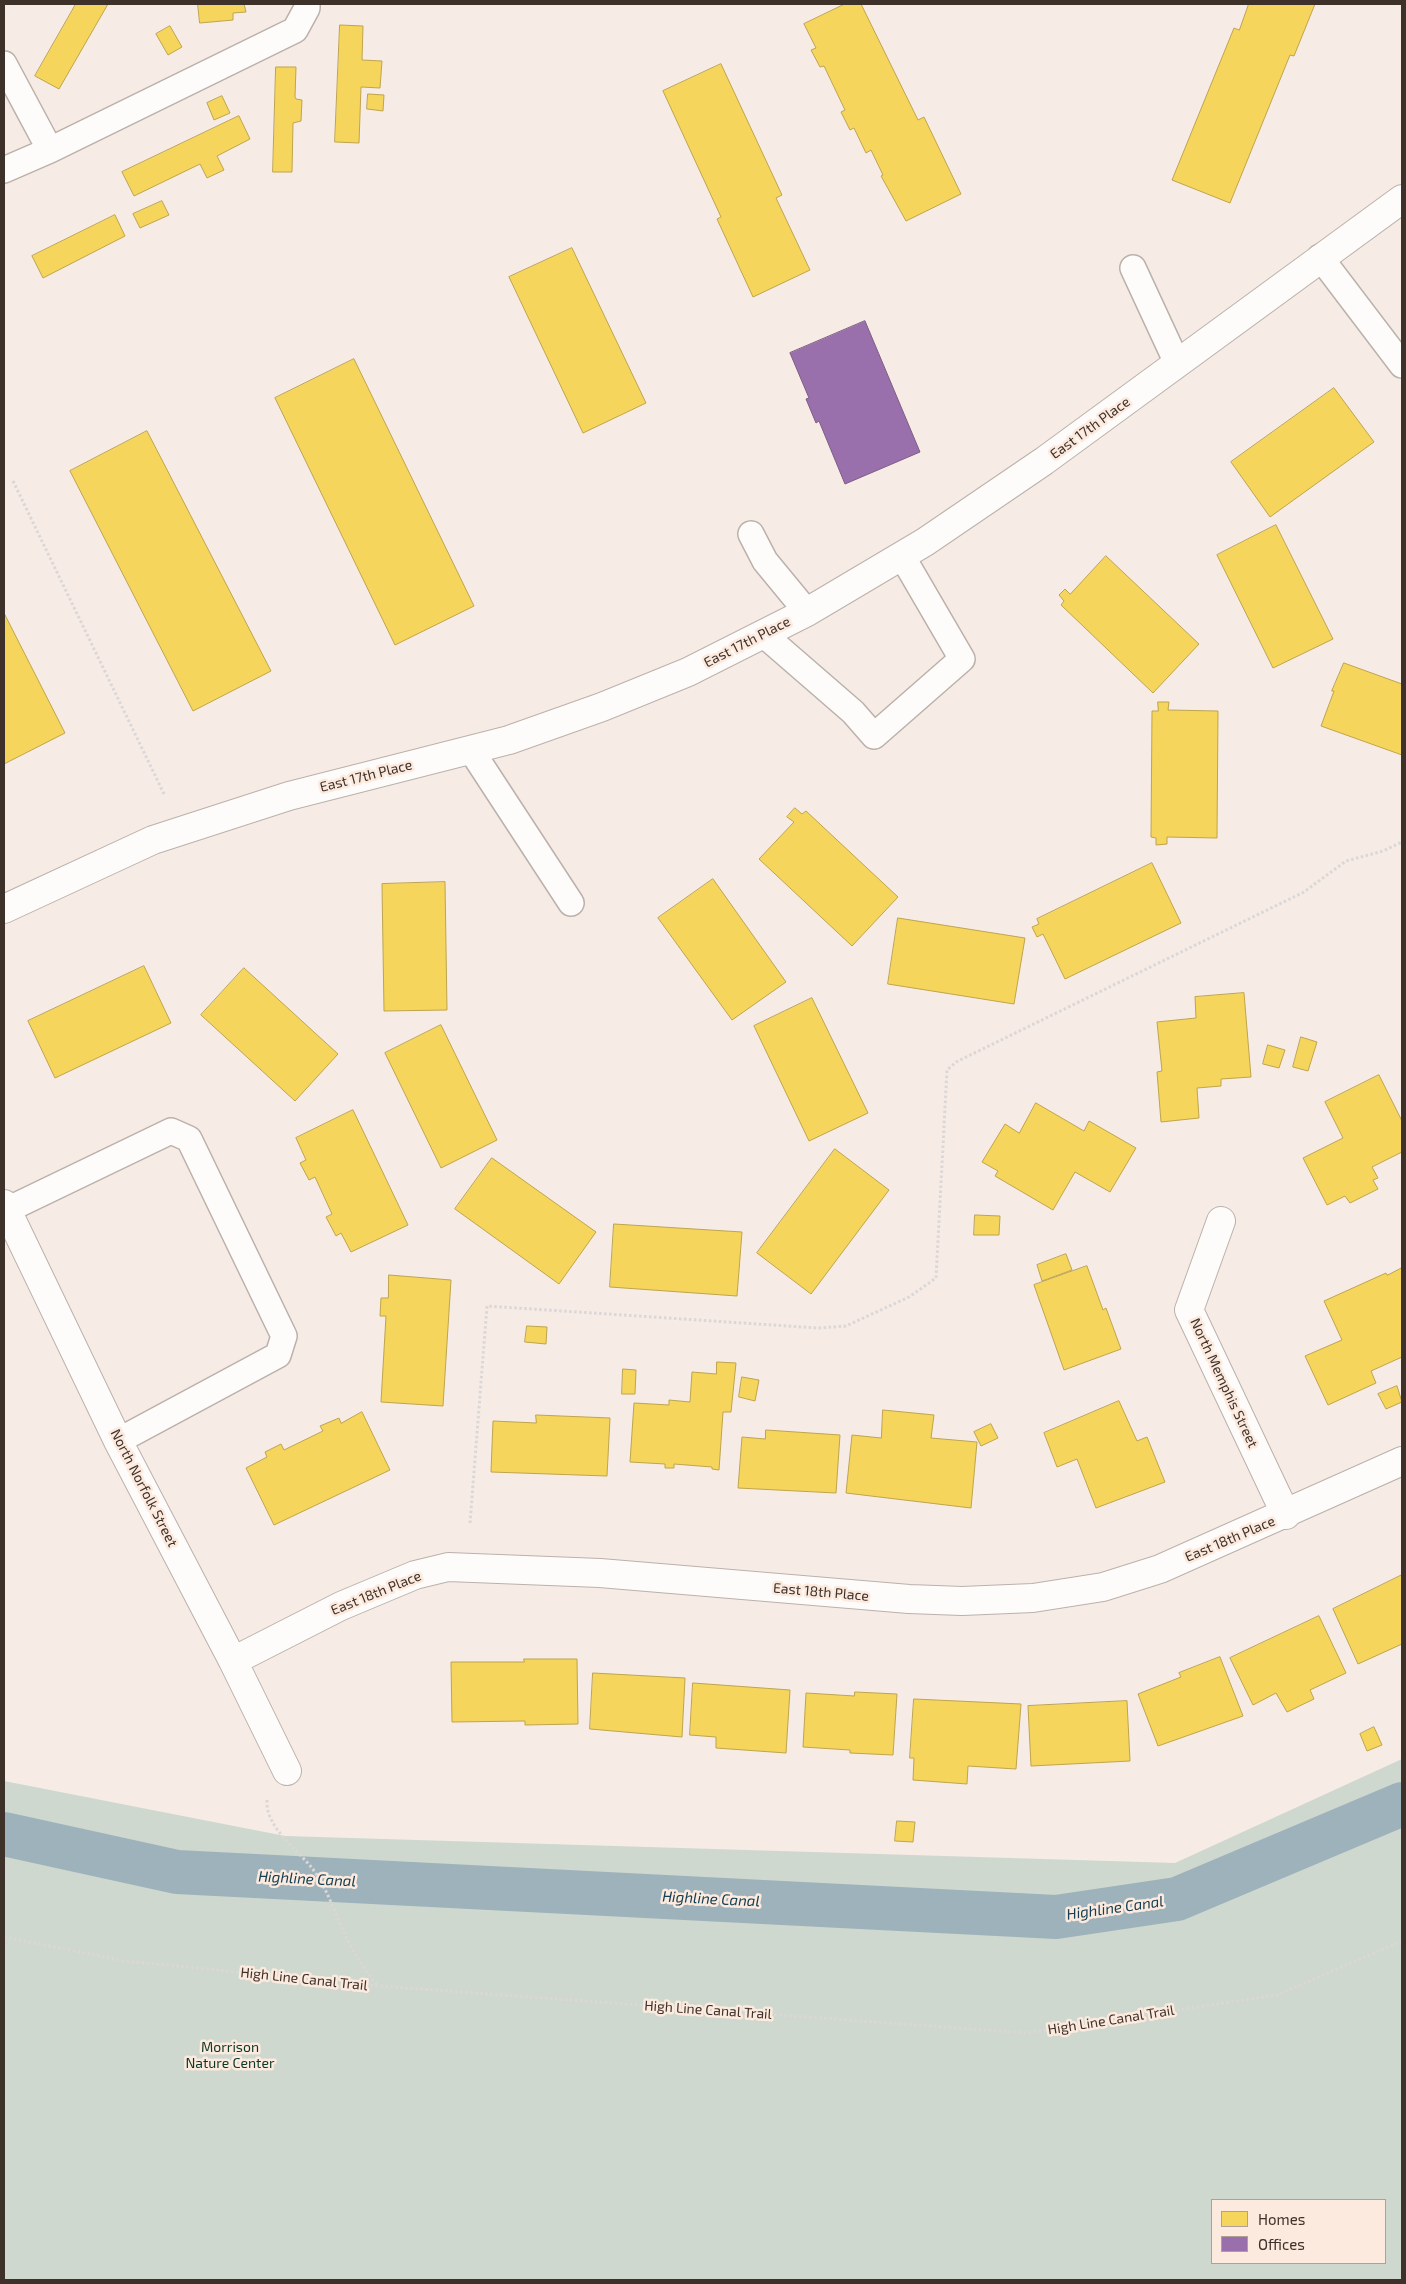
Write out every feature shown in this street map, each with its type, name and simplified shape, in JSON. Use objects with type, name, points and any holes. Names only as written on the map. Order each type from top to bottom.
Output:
[{"type":"street","name":"East 17th Place","points":[[4,909],[153,840],[289,796],[509,740],[602,707],[688,672],[807,612],[902,556],[1044,461],[1320,256],[1402,199]]},
{"type":"street","name":"North Norfolk Street","points":[[5,1207],[118,1440],[233,1661],[285,1768]]},
{"type":"street","name":"North Memphis Street","points":[[1221,1221],[1189,1310],[1286,1515]]},
{"type":"street","name":"East 18th Place","points":[[233,1661],[341,1606],[415,1575],[448,1567],[600,1573],[910,1600],[962,1601],[1033,1598],[1103,1588],[1150,1572],[1286,1515],[1402,1461]]},
{"type":"lane","points":[[4,170],[50,150],[295,30],[307,8],[307,4]]},
{"type":"lane","points":[[4,64],[50,150]]},
{"type":"lane","points":[[1320,256],[1402,364]]},
{"type":"lane","points":[[1133,268],[1178,363]]},
{"type":"lane","points":[[751,534],[765,561],[807,612]]},
{"type":"lane","points":[[763,634],[853,712],[874,736],[962,659],[902,556]]},
{"type":"lane","points":[[471,750],[571,903]]},
{"type":"lane","points":[[5,1207],[171,1131],[189,1139],[284,1336],[278,1356],[118,1440]]},
{"type":"path","points":[[13,481],[164,794]]},
{"type":"path","points":[[470,1523],[487,1306],[818,1328],[846,1326],[909,1297],[936,1278],[947,1070],[956,1062],[1304,892],[1346,861],[1383,851],[1402,842]]},
{"type":"path","points":[[285,1768],[267,1786],[266,1809],[274,1825],[313,1870],[348,1942],[378,1986]]},
{"type":"path","name":"High Line Canal Trail","points":[[4,1937],[125,1961],[378,1986],[1026,2033],[1277,1995],[1402,1941]]},
{"type":"green space","name":"Morrison Nature Center","points":[[1402,1759],[1402,2280],[4,2280],[4,1781],[285,1836],[1175,1863]]},
{"type":"building: Homes","points":[[76,4],[108,4],[59,89],[35,76]]},
{"type":"building: Homes","points":[[198,4],[244,4],[246,12],[233,13],[233,20],[200,23]]},
{"type":"building: Homes","points":[[845,4],[861,4],[918,120],[924,117],[961,194],[906,221],[881,176],[883,175],[871,150],[866,153],[854,128],[850,130],[841,112],[845,110],[824,66],[820,67],[811,50],[816,48],[804,24]]},
{"type":"building: Homes","points":[[1249,4],[1315,4],[1294,56],[1290,55],[1230,203],[1172,180],[1234,28],[1239,30]]},
{"type":"building: Homes","points":[[340,25],[363,26],[362,60],[382,61],[380,88],[361,87],[359,143],[335,142]]},
{"type":"building: Homes","points":[[170,26],[182,47],[168,55],[156,34]]},
{"type":"building: Homes","points":[[721,64],[782,195],[776,198],[810,270],[753,297],[717,219],[721,217],[663,91]]},
{"type":"building: Homes","points":[[276,67],[296,67],[295,97],[302,100],[301,121],[293,123],[292,172],[273,172]]},
{"type":"building: Homes","points":[[368,94],[384,95],[383,111],[367,109]]},
{"type":"building: Homes","points":[[222,96],[230,113],[214,120],[207,103]]},
{"type":"building: Homes","points":[[239,116],[250,139],[217,156],[224,170],[207,178],[200,164],[134,196],[122,172]]},
{"type":"building: Homes","points":[[162,201],[169,215],[140,228],[133,214]]},
{"type":"building: Homes","points":[[115,215],[125,236],[43,278],[32,256]]},
{"type":"building: Homes","points":[[572,248],[646,403],[583,433],[509,277]]},
{"type":"building: Homes","points":[[354,359],[474,606],[395,645],[275,398]]},
{"type":"building: Homes","points":[[1334,388],[1374,442],[1270,517],[1231,462]]},
{"type":"building: Homes","points":[[147,431],[271,671],[193,711],[70,471]]},
{"type":"building: Homes","points":[[1276,525],[1333,639],[1273,668],[1217,555]]},
{"type":"building: Homes","points":[[1106,556],[1199,644],[1153,693],[1061,605],[1064,601],[1059,595],[1065,589],[1070,594]]},
{"type":"building: Homes","points":[[4,613],[65,733],[4,764]]},
{"type":"building: Homes","points":[[1344,663],[1402,684],[1402,755],[1321,726],[1334,691],[1332,691]]},
{"type":"building: Homes","points":[[1158,702],[1169,702],[1168,710],[1218,711],[1217,838],[1167,837],[1167,844],[1156,845],[1156,838],[1151,837],[1152,711],[1158,711]]},
{"type":"building: Homes","points":[[795,808],[802,814],[806,811],[898,897],[852,946],[759,859],[794,822],[787,817]]},
{"type":"building: Homes","points":[[1152,863],[1181,923],[1065,979],[1043,934],[1037,937],[1032,927],[1039,924],[1037,919]]},
{"type":"building: Homes","points":[[713,879],[786,982],[732,1020],[658,918]]},
{"type":"building: Homes","points":[[445,882],[447,1010],[384,1011],[382,884]]},
{"type":"building: Homes","points":[[898,918],[1025,938],[1014,1004],[888,984]]},
{"type":"building: Homes","points":[[144,966],[171,1023],[55,1078],[28,1021]]},
{"type":"building: Homes","points":[[244,968],[338,1054],[295,1101],[201,1015]]},
{"type":"building: Homes","points":[[1244,993],[1251,1077],[1221,1079],[1221,1086],[1197,1088],[1199,1118],[1161,1122],[1157,1072],[1162,1071],[1157,1022],[1196,1018],[1195,997]]},
{"type":"building: Homes","points":[[812,998],[868,1113],[809,1141],[754,1026]]},
{"type":"building: Homes","points":[[441,1025],[497,1140],[441,1168],[385,1053]]},
{"type":"building: Homes","points":[[1301,1037],[1317,1042],[1308,1071],[1293,1067]]},
{"type":"building: Homes","points":[[1268,1045],[1285,1050],[1279,1068],[1263,1064]]},
{"type":"building: Homes","points":[[1379,1075],[1402,1121],[1402,1152],[1372,1167],[1378,1178],[1373,1180],[1378,1189],[1350,1203],[1345,1196],[1327,1205],[1303,1158],[1343,1138],[1325,1102]]},
{"type":"building: Homes","points":[[1036,1103],[1084,1131],[1089,1121],[1136,1148],[1110,1192],[1075,1172],[1053,1210],[995,1176],[998,1171],[982,1162],[1005,1124],[1019,1133]]},
{"type":"building: Homes","points":[[353,1110],[408,1225],[351,1252],[341,1233],[336,1236],[326,1217],[332,1214],[315,1177],[309,1180],[300,1163],[306,1160],[296,1138]]},
{"type":"building: Homes","points":[[835,1149],[889,1190],[811,1294],[757,1253]]},
{"type":"building: Homes","points":[[492,1158],[596,1232],[559,1284],[455,1209]]},
{"type":"building: Homes","points":[[975,1215],[1000,1216],[999,1235],[974,1235]]},
{"type":"building: Homes","points":[[614,1224],[742,1232],[737,1296],[610,1287]]},
{"type":"building: Homes","points":[[1066,1254],[1072,1270],[1042,1281],[1037,1265]]},
{"type":"building: Homes","points":[[1087,1266],[1103,1310],[1106,1308],[1121,1349],[1064,1370],[1034,1285]]},
{"type":"building: Homes","points":[[1402,1268],[1402,1357],[1371,1371],[1376,1383],[1328,1405],[1305,1356],[1342,1340],[1324,1301],[1386,1273],[1387,1275]]},
{"type":"building: Homes","points":[[389,1275],[451,1280],[443,1406],[381,1402],[386,1316],[380,1316],[381,1298],[388,1298]]},
{"type":"building: Homes","points":[[527,1326],[547,1327],[546,1344],[525,1342]]},
{"type":"building: Homes","points":[[717,1362],[736,1363],[731,1412],[723,1412],[719,1470],[712,1469],[712,1467],[674,1464],[674,1468],[665,1468],[665,1464],[630,1462],[634,1403],[669,1405],[669,1400],[690,1402],[692,1372],[716,1374]]},
{"type":"building: Homes","points":[[623,1369],[636,1370],[635,1394],[622,1394]]},
{"type":"building: Homes","points":[[742,1377],[759,1380],[755,1401],[739,1397]]},
{"type":"building: Homes","points":[[1397,1386],[1402,1402],[1386,1409],[1378,1394]]},
{"type":"building: Homes","points":[[1119,1401],[1137,1441],[1147,1437],[1165,1482],[1096,1508],[1077,1459],[1057,1467],[1044,1433]]},
{"type":"building: Homes","points":[[883,1410],[934,1415],[931,1438],[977,1442],[971,1508],[846,1493],[852,1435],[881,1438]]},
{"type":"building: Homes","points":[[362,1412],[390,1470],[274,1525],[246,1468],[267,1457],[265,1452],[281,1444],[284,1450],[323,1431],[320,1426],[339,1418],[341,1423]]},
{"type":"building: Homes","points":[[536,1415],[610,1418],[607,1476],[491,1472],[493,1421],[536,1423]]},
{"type":"building: Homes","points":[[991,1424],[998,1438],[981,1446],[974,1432]]},
{"type":"building: Homes","points":[[766,1430],[840,1435],[836,1493],[738,1488],[742,1437],[765,1439]]},
{"type":"building: Homes","points":[[1402,1575],[1402,1644],[1358,1664],[1333,1609]]},
{"type":"building: Homes","points":[[1319,1616],[1346,1673],[1310,1690],[1314,1699],[1287,1712],[1276,1693],[1253,1705],[1230,1658]]},
{"type":"building: Homes","points":[[1220,1657],[1243,1716],[1158,1746],[1138,1694],[1181,1677],[1179,1673]]},
{"type":"building: Homes","points":[[524,1659],[577,1659],[578,1724],[525,1725],[525,1721],[452,1722],[451,1662],[524,1662]]},
{"type":"building: Homes","points":[[593,1673],[685,1678],[682,1737],[590,1729]]},
{"type":"building: Homes","points":[[693,1683],[790,1690],[786,1753],[716,1748],[716,1737],[690,1735]]},
{"type":"building: Homes","points":[[855,1692],[897,1694],[893,1755],[850,1753],[850,1750],[803,1747],[806,1693],[854,1696]]},
{"type":"building: Homes","points":[[914,1699],[1021,1704],[1016,1769],[968,1766],[967,1784],[913,1780],[914,1758],[910,1758]]},
{"type":"building: Homes","points":[[1127,1701],[1130,1761],[1031,1766],[1028,1706]]},
{"type":"building: Homes","points":[[1374,1727],[1382,1745],[1367,1751],[1360,1734]]},
{"type":"building: Homes","points":[[897,1821],[915,1822],[913,1842],[895,1841]]},
{"type":"building: Offices","points":[[865,321],[920,452],[845,484],[819,421],[816,423],[806,399],[809,398],[790,353]]},
{"type":"waterway","name":"Highline Canal","points":[[4,1834],[177,1872],[1056,1917],[1177,1899],[1402,1804]]}]
